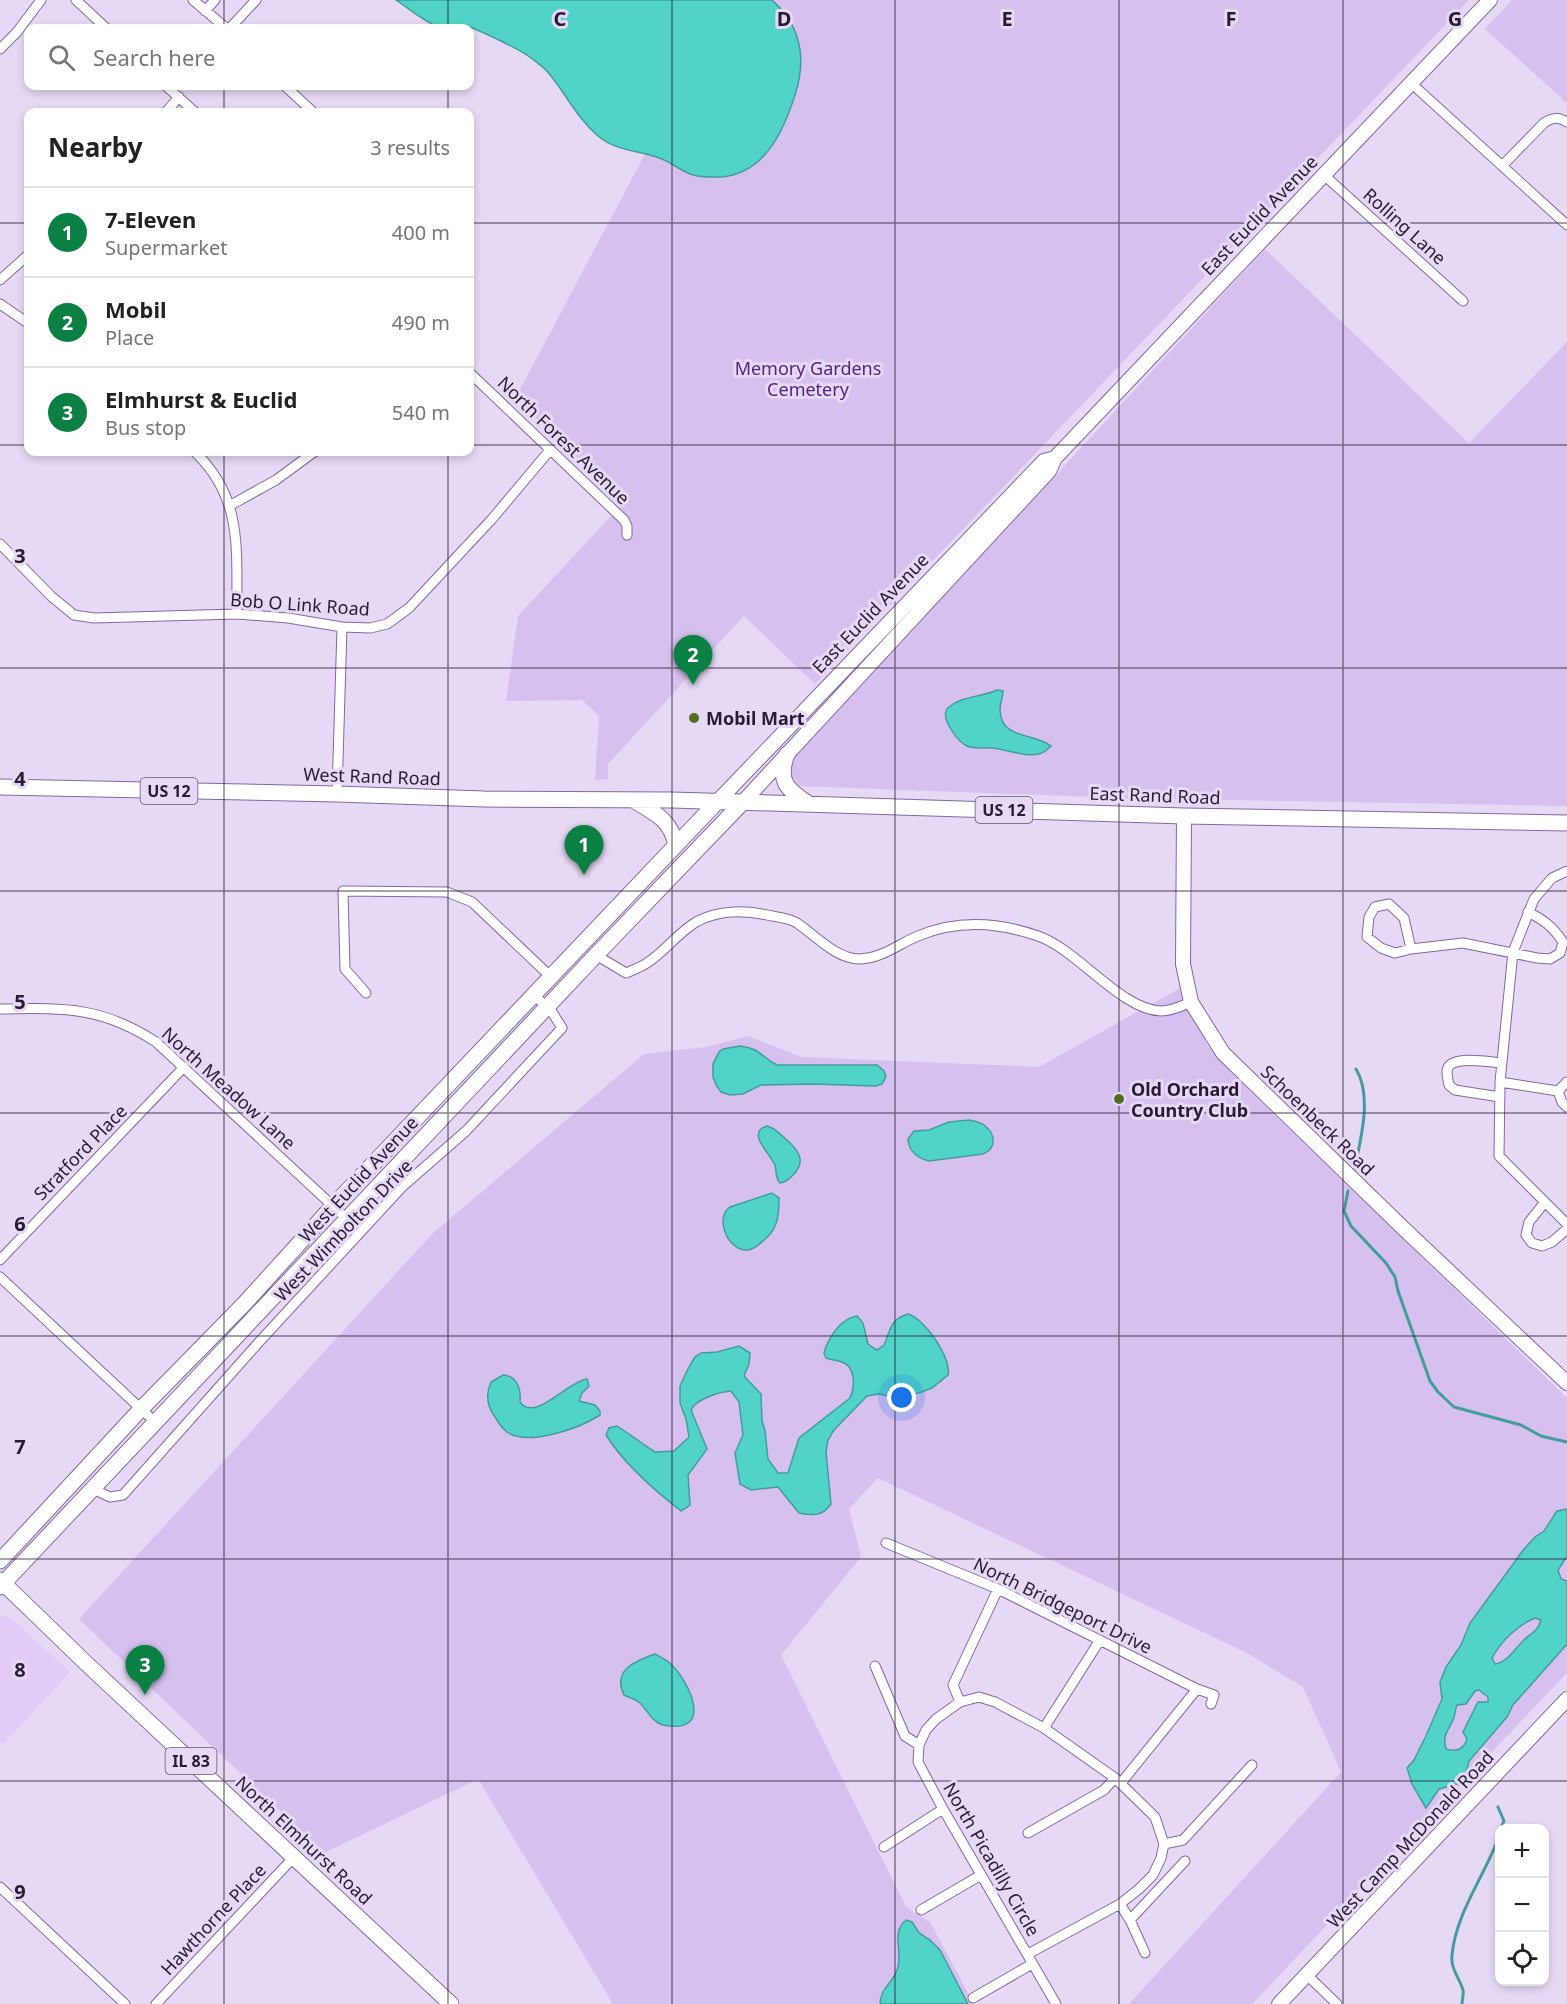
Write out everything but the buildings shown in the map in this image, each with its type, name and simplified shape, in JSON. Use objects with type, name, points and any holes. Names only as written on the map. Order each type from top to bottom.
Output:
[{"type":"main road","name":"East Euclid Avenue","points":[[742,803],[1049,471],[1055,458],[1490,0]]},
{"type":"main road","name":"East Euclid Avenue","points":[[717,802],[1044,461],[1055,458]]},
{"type":"main road","points":[[787,754],[782,767],[783,778],[787,786],[809,804]]},
{"type":"main road","name":"West Rand Road","points":[[0,787],[742,803]]},
{"type":"main road","points":[[635,801],[664,819],[674,835],[676,845]]},
{"type":"main road","name":"West Euclid Avenue","points":[[0,1561],[141,1409],[245,1303],[333,1206],[717,802]]},
{"type":"main road","name":"West Euclid Avenue","points":[[1,1583],[156,1423],[742,803]]},
{"type":"main road","name":"East Rand Road","points":[[742,803],[1184,816],[1567,823]]},
{"type":"main road","name":"Schoenbeck Road","points":[[1184,816],[1183,964],[1191,1002],[1223,1053],[1567,1383]]},
{"type":"main road","name":"North Elmhurst Road","points":[[1,1583],[451,2004]]},
{"type":"main road","name":"West Camp McDonald Road","points":[[1279,2004],[1567,1699]]},
{"type":"street","points":[[0,49],[17,32],[40,0]]},
{"type":"street","points":[[76,0],[102,24]]},
{"type":"street","points":[[193,0],[223,24]]},
{"type":"street","points":[[205,11],[215,0]]},
{"type":"street","points":[[232,24],[256,0]]},
{"type":"street","points":[[1411,83],[1566,225]]},
{"type":"street","points":[[171,90],[191,108]]},
{"type":"street","points":[[289,90],[309,108]]},
{"type":"street","points":[[169,108],[179,97]]},
{"type":"street","points":[[1502,166],[1544,123],[1550,119],[1559,118],[1567,122]]},
{"type":"street","name":"Rolling Lane","points":[[1324,175],[1463,301]]},
{"type":"street","points":[[0,280],[24,259]]},
{"type":"street","points":[[0,304],[24,320]]},
{"type":"street","name":"North Forest Avenue","points":[[474,377],[624,520],[627,535]]},
{"type":"street","name":"Bob O Link Road","points":[[0,544],[52,597],[74,615],[94,618],[237,614],[288,618],[342,627],[370,628],[387,624],[409,608],[492,519],[550,450]]},
{"type":"street","points":[[200,456],[221,485],[231,505],[236,540],[237,614]]},
{"type":"street","points":[[231,505],[276,480],[309,456]]},
{"type":"street","points":[[337,794],[342,627]]},
{"type":"street","points":[[1567,871],[1552,878],[1534,898],[1513,952],[1500,1082],[1499,1156],[1567,1224]]},
{"type":"street","points":[[366,993],[345,969],[343,891],[447,892],[472,902],[551,976]]},
{"type":"street","points":[[1411,949],[1404,918],[1389,904],[1376,907],[1369,918],[1367,937],[1381,948],[1395,953],[1463,943],[1538,958],[1550,959],[1560,953],[1563,942],[1554,929],[1545,920],[1528,912]]},
{"type":"street","points":[[596,955],[626,973],[647,963],[696,922],[724,913],[750,912],[794,921],[830,948],[858,959],[881,956],[917,936],[937,929],[956,924],[991,924],[1043,938],[1074,957],[1131,1001],[1146,1009],[1162,1011],[1191,1002]]},
{"type":"street","name":"West Wimbolton Drive","points":[[93,1489],[110,1497],[123,1495],[260,1341],[403,1186],[466,1131],[562,1028],[547,1007],[534,995]]},
{"type":"street","name":"North Meadow Lane","points":[[0,1009],[60,1008],[107,1017],[139,1031],[156,1042],[184,1067],[348,1220]]},
{"type":"street","points":[[1500,1097],[1455,1090],[1449,1085],[1447,1074],[1449,1066],[1458,1060],[1502,1063]]},
{"type":"street","name":"Stratford Place","points":[[0,1260],[184,1067]]},
{"type":"street","points":[[1500,1082],[1558,1091]]},
{"type":"street","points":[[1558,1091],[1567,1082]]},
{"type":"street","points":[[1558,1091],[1562,1102],[1567,1107]]},
{"type":"street","points":[[1545,1202],[1529,1222],[1526,1235],[1532,1243],[1542,1246],[1552,1242],[1567,1229]]},
{"type":"street","points":[[0,1277],[156,1423]]},
{"type":"street","name":"North Bridgeport Drive","points":[[886,1543],[998,1589],[1197,1689],[1214,1695],[1211,1704]]},
{"type":"street","points":[[960,1702],[953,1685],[998,1589]]},
{"type":"street","points":[[1044,1728],[1100,1640]]},
{"type":"street","points":[[875,1666],[905,1736],[919,1745],[926,1730],[936,1719],[960,1702],[979,1696],[995,1702],[1044,1728],[1118,1781],[1155,1818],[1164,1844],[1184,1840],[1252,1766]]},
{"type":"street","points":[[1028,1833],[1118,1781],[1197,1689]]},
{"type":"street","name":"North Picadilly Circle","points":[[919,1745],[918,1762],[1028,1954],[1120,1904],[1153,1875],[1161,1858],[1164,1844]]},
{"type":"street","points":[[884,1846],[943,1809]]},
{"type":"street","name":"Hawthorne Place","points":[[156,2004],[294,1857]]},
{"type":"street","points":[[1130,1920],[1185,1861]]},
{"type":"street","points":[[921,1910],[981,1875]]},
{"type":"street","points":[[0,1887],[125,2004]]},
{"type":"street","points":[[1120,1904],[1145,1953]]},
{"type":"street","points":[[1028,1954],[1056,2004]]},
{"type":"street","points":[[973,1998],[1032,1964]]},
{"type":"street","points":[[1306,1975],[1337,2004]]},
{"type":"shaded area","points":[[396,0],[772,0],[790,21],[795,32],[799,43],[801,68],[785,123],[761,159],[736,174],[721,177],[697,176],[662,159],[621,148],[605,141],[584,122],[546,70],[521,52],[474,29],[474,24],[432,24]]},
{"type":"shaded area","points":[[997,690],[1003,691],[1000,710],[1006,726],[1012,731],[1051,746],[1047,750],[1039,754],[1028,755],[993,748],[971,747],[957,738],[947,721],[946,711],[949,707],[954,703]]},
{"type":"shaded area","points":[[740,1046],[756,1051],[777,1065],[877,1065],[884,1071],[886,1077],[882,1084],[876,1086],[761,1085],[743,1094],[730,1095],[721,1092],[716,1085],[713,1077],[713,1064],[723,1049]]},
{"type":"shaded area","points":[[969,1120],[979,1122],[991,1132],[993,1145],[983,1154],[929,1161],[917,1156],[910,1148],[908,1139],[914,1131],[929,1130],[949,1122]]},
{"type":"shaded area","points":[[767,1126],[787,1140],[800,1157],[797,1171],[782,1183],[778,1181],[773,1160],[759,1139],[758,1134],[761,1129]]},
{"type":"shaded area","points":[[772,1193],[779,1198],[775,1227],[755,1247],[747,1250],[740,1249],[729,1240],[725,1233],[723,1218],[725,1212],[730,1207]]},
{"type":"shaded area","points":[[908,1314],[922,1323],[936,1340],[946,1359],[948,1375],[932,1388],[919,1393],[892,1397],[879,1394],[867,1396],[834,1430],[828,1440],[826,1452],[831,1504],[821,1513],[813,1515],[799,1513],[778,1487],[751,1490],[740,1484],[735,1453],[743,1435],[739,1402],[731,1391],[703,1399],[691,1410],[707,1449],[688,1475],[690,1505],[681,1511],[640,1476],[606,1435],[609,1428],[617,1426],[655,1452],[674,1451],[689,1437],[680,1403],[680,1386],[695,1357],[701,1353],[717,1352],[739,1346],[750,1353],[749,1364],[744,1376],[761,1394],[762,1421],[768,1459],[778,1473],[788,1473],[799,1438],[850,1398],[852,1394],[853,1378],[850,1368],[842,1362],[826,1358],[824,1353],[836,1330],[846,1321],[857,1316],[863,1323],[868,1344],[877,1350],[884,1345],[894,1322]]},
{"type":"shaded area","points":[[503,1375],[512,1378],[517,1384],[520,1402],[526,1407],[534,1408],[579,1381],[587,1379],[589,1386],[582,1393],[579,1401],[595,1405],[600,1415],[554,1434],[528,1438],[516,1436],[502,1427],[489,1405],[488,1391],[491,1382]]},
{"type":"shaded area","points":[[1567,1509],[1567,1556],[1558,1570],[1561,1579],[1567,1581],[1567,1644],[1513,1705],[1507,1717],[1469,1761],[1465,1779],[1460,1783],[1439,1789],[1426,1808],[1412,1784],[1407,1768],[1414,1760],[1442,1699],[1440,1682],[1446,1667],[1461,1645],[1470,1623],[1524,1549],[1544,1531],[1557,1511]],"holes":[[[1535,1618],[1541,1620],[1535,1631],[1507,1658],[1495,1664],[1492,1658],[1505,1640],[1516,1629]],[[1479,1690],[1488,1697],[1488,1702],[1478,1702],[1463,1732],[1467,1739],[1466,1743],[1459,1749],[1446,1749],[1445,1736],[1454,1718],[1457,1705],[1466,1704],[1475,1691]]]},
{"type":"shaded area","points":[[0,1616],[7,1616],[13,1620],[70,1672],[3,1744],[0,1741]]},
{"type":"shaded area","points":[[655,1654],[671,1664],[691,1695],[694,1706],[689,1723],[679,1726],[659,1724],[643,1706],[624,1695],[621,1686],[623,1673],[633,1663]]},
{"type":"shaded area","points":[[906,1920],[912,1922],[919,1933],[940,1950],[968,2004],[880,2004],[882,1993],[899,1964],[898,1937],[901,1925]]},
{"type":"green space","name":"Memory Gardens Cemetery","points":[[772,0],[1469,0],[815,684],[744,616],[608,764],[608,779],[595,780],[599,716],[582,700],[506,701],[518,616],[624,502],[515,399],[645,154],[661,158],[690,174],[784,11]]},
{"type":"green space","points":[[1512,0],[1567,0],[1567,103],[1485,29]]},
{"type":"green space","points":[[1265,249],[1469,443],[1567,342],[1567,806],[1120,798],[799,786],[791,775],[790,763]]},
{"type":"green space","name":"Old Orchard Country Club","points":[[1182,987],[1207,1045],[1254,1095],[1567,1398],[1567,1673],[1252,2004],[1129,2004],[1341,1772],[1303,1687],[1247,1653],[878,1478],[849,1509],[861,1557],[781,1655],[906,1907],[930,1922],[974,2004],[613,2004],[478,1779],[324,1853],[79,1619],[432,1234],[644,1054],[706,1047],[748,1036],[802,1057],[1039,1067]]},
{"type":"waterway","points":[[1354,1172],[1364,1119],[1364,1093],[1356,1069]]},
{"type":"waterway","points":[[1348,1191],[1344,1211],[1351,1226],[1386,1263],[1395,1277],[1430,1381],[1438,1392],[1454,1407],[1521,1425],[1541,1436],[1567,1442]]},
{"type":"waterway","points":[[1498,1807],[1504,1821],[1503,1824]]},
{"type":"waterway","points":[[1462,2004],[1463,1990],[1452,1960],[1455,1939],[1465,1908],[1495,1846]]},
{"type":"place","name":"Mobil","points":[[693,685]]},
{"type":"place","name":"Mobil Mart","points":[[694,718]]},
{"type":"place","name":"7-Eleven","points":[[584,875]]},
{"type":"place","name":"Old Orchard Country Club","points":[[1119,1099]]},
{"type":"place","name":"Elmhurst & Euclid","points":[[145,1695]]}]
